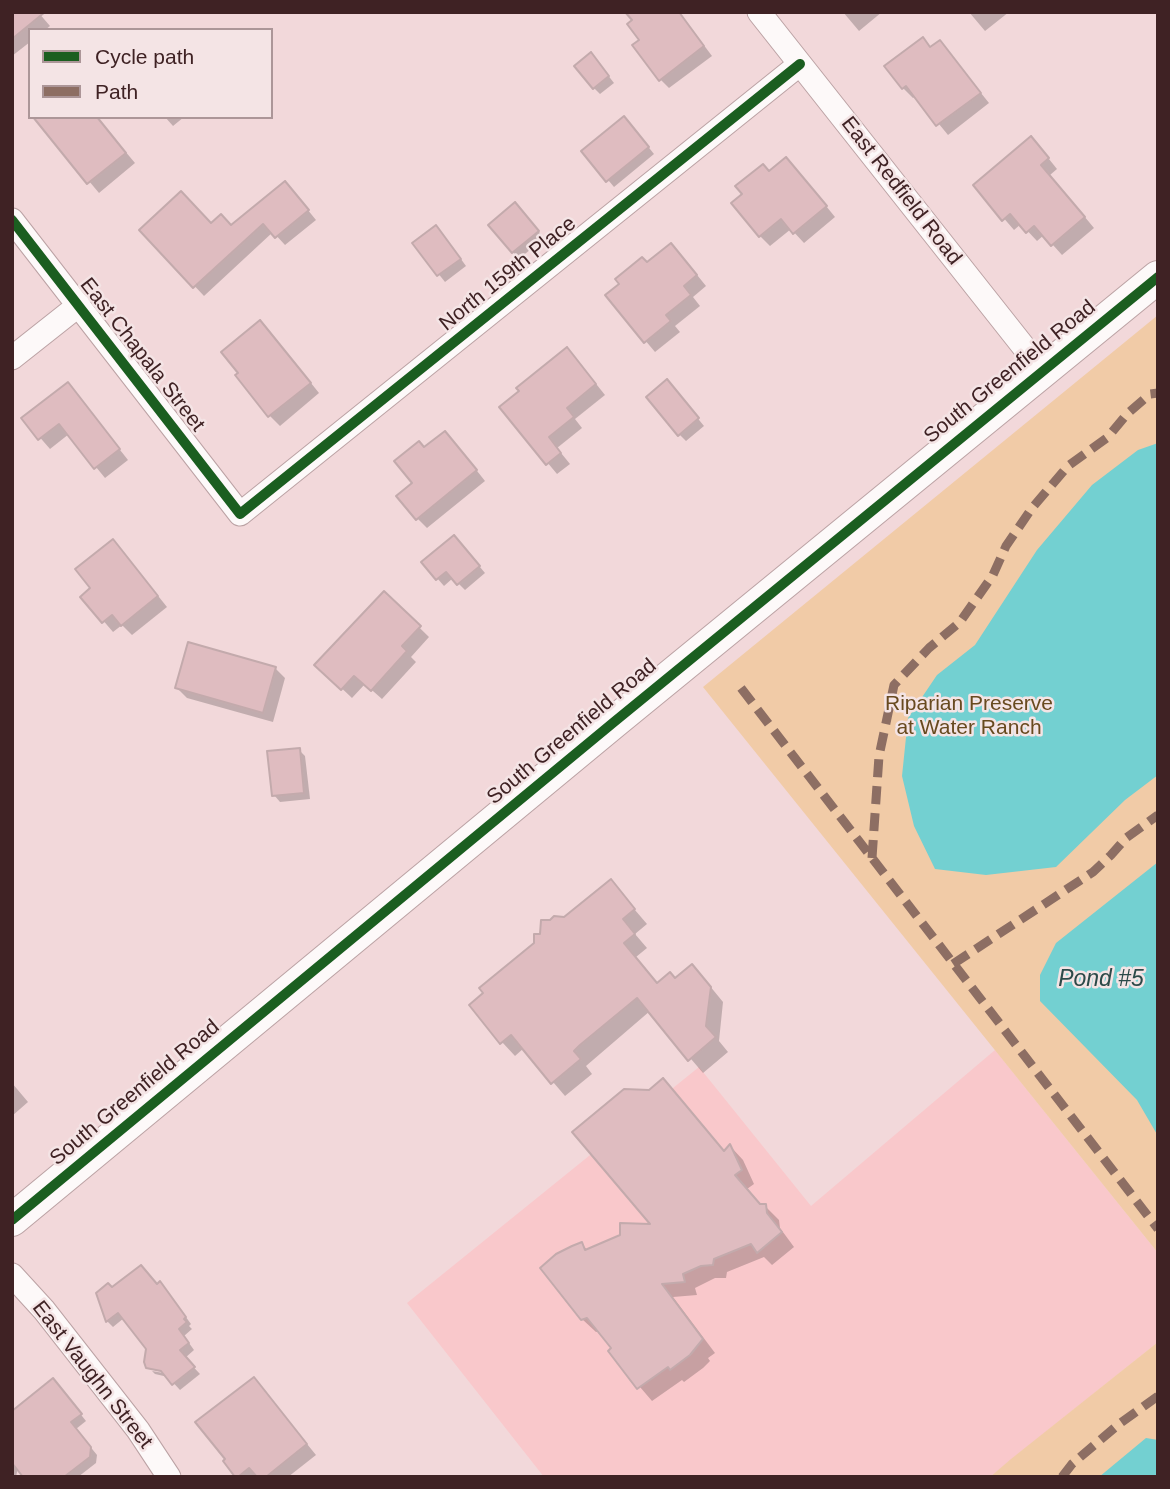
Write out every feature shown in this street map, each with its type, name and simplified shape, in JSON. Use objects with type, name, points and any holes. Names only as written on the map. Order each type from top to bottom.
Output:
[{"type":"main road","name":"South Greenfield Road","points":[[12,1220],[1158,276]]},
{"type":"street","name":"East Redfield Road","points":[[759,12],[1042,370]]},
{"type":"street","name":"North 159th Place","points":[[240,514],[800,64]]},
{"type":"street","name":"East Chapala Street","points":[[12,220],[240,514]]},
{"type":"street","points":[[12,358],[79,305]]},
{"type":"street","name":"East Vaughn Street","points":[[12,1275],[44,1310],[120,1407],[160,1473]]},
{"type":"shaded area","points":[[995,1050],[1158,1253],[1158,1342],[990,1477],[544,1477],[407,1303],[699,1067],[811,1206]]},
{"type":"green space","name":"Riparian Preserve at Water Ranch","points":[[1158,315],[1158,1253],[703,687]]},
{"type":"green space","points":[[1158,1342],[1158,1477],[990,1477],[1011,1459]]},
{"type":"water","points":[[1158,443],[1158,775],[1125,800],[1056,867],[986,875],[935,869],[914,826],[902,776],[908,718],[937,675],[975,645],[1037,550],[1092,485],[1138,450]]},
{"type":"water","name":"Pond #5","points":[[1158,862],[1158,1136],[1137,1100],[1040,1001],[1040,975],[1056,943]]},
{"type":"water","points":[[1146,1438],[1158,1440],[1158,1477],[1099,1477]]},
{"type":"building","points":[[12,12],[45,12],[12,39]]},
{"type":"building","points":[[625,12],[679,12],[704,46],[659,81],[632,45],[639,40],[627,24],[632,20]]},
{"type":"building","points":[[923,37],[930,47],[940,40],[981,93],[936,126],[906,86],[902,89],[884,66]]},
{"type":"building","points":[[591,52],[609,76],[593,89],[574,66]]},
{"type":"building","points":[[624,116],[649,147],[606,182],[581,151]]},
{"type":"building","points":[[35,119],[99,119],[126,153],[87,184]]},
{"type":"building","points":[[1031,136],[1049,158],[1041,165],[1085,217],[1051,246],[1034,226],[1026,233],[1010,214],[1002,221],[973,185]]},
{"type":"building","points":[[786,157],[827,206],[793,234],[781,219],[759,237],[731,203],[742,194],[735,186],[763,164],[769,171]]},
{"type":"building","points":[[285,181],[309,210],[275,238],[263,224],[193,288],[139,230],[181,191],[211,223],[221,214],[231,225]]},
{"type":"building","points":[[515,202],[539,231],[512,253],[488,225]]},
{"type":"building","points":[[436,225],[461,259],[437,276],[412,243]]},
{"type":"building","points":[[671,243],[697,275],[684,286],[691,295],[666,315],[671,321],[644,343],[605,295],[619,284],[615,279],[642,257],[647,262]]},
{"type":"building","points":[[260,320],[311,383],[268,417],[235,375],[238,373],[221,352]]},
{"type":"building","points":[[567,347],[596,384],[567,408],[574,417],[549,437],[561,453],[546,465],[499,407],[519,391],[516,388]]},
{"type":"building","points":[[667,379],[699,418],[678,436],[646,397]]},
{"type":"building","points":[[68,382],[120,449],[94,469],[59,424],[38,440],[21,418]]},
{"type":"building","points":[[445,431],[477,470],[416,520],[396,496],[412,483],[394,461],[419,441],[424,447]]},
{"type":"building","points":[[454,535],[480,566],[457,585],[446,572],[436,580],[421,562]]},
{"type":"building","points":[[113,539],[158,596],[121,626],[112,615],[102,623],[80,597],[90,588],[75,569]]},
{"type":"building","points":[[384,591],[421,626],[402,646],[407,651],[371,691],[354,676],[341,690],[314,665]]},
{"type":"building","points":[[188,642],[276,667],[263,713],[175,688]]},
{"type":"building","points":[[300,748],[304,793],[272,796],[267,751]]},
{"type":"building","points":[[611,879],[635,909],[623,919],[635,934],[624,943],[657,983],[670,972],[675,978],[692,964],[711,987],[706,1026],[716,1037],[688,1061],[637,998],[574,1051],[581,1059],[551,1084],[511,1035],[500,1044],[469,1005],[483,993],[479,988],[534,943],[534,934],[540,934],[541,920],[550,920],[554,916],[564,917]]},
{"type":"building","points":[[663,1078],[724,1151],[730,1144],[742,1170],[735,1175],[760,1204],[766,1204],[767,1213],[782,1232],[757,1253],[751,1244],[714,1259],[713,1265],[701,1266],[683,1274],[685,1282],[662,1284],[703,1339],[690,1355],[637,1389],[608,1351],[611,1348],[587,1318],[581,1320],[540,1268],[556,1254],[572,1246],[582,1242],[585,1250],[620,1235],[620,1223],[650,1224],[572,1132],[624,1089],[649,1090]]},
{"type":"building","points":[[141,1265],[157,1284],[160,1281],[186,1317],[184,1319],[187,1322],[179,1329],[189,1343],[180,1350],[195,1367],[172,1385],[161,1371],[146,1368],[146,1349],[118,1313],[106,1322],[96,1293],[108,1283],[112,1287]]},
{"type":"building","points":[[254,1377],[307,1444],[266,1477],[257,1477],[249,1468],[235,1477],[223,1461],[225,1459],[195,1422]]},
{"type":"building","points":[[53,1378],[82,1414],[71,1422],[91,1447],[90,1457],[64,1477],[23,1477],[12,1463],[12,1411]]},
{"type":"marked path","points":[[872,858],[879,756],[894,685],[929,648],[960,622],[993,575],[1006,546],[1032,508],[1068,466],[1108,437],[1127,414],[1150,394],[1158,393]]},
{"type":"marked path","points":[[741,688],[1158,1229]]},
{"type":"marked path","points":[[953,964],[1093,872],[1126,838],[1158,815]]},
{"type":"marked path","points":[[1062,1477],[1072,1464],[1119,1424],[1158,1396]]},
{"type":"cycle path","points":[[12,220],[240,514],[800,64]]},
{"type":"cycle path","points":[[12,1220],[1158,277]]}]
